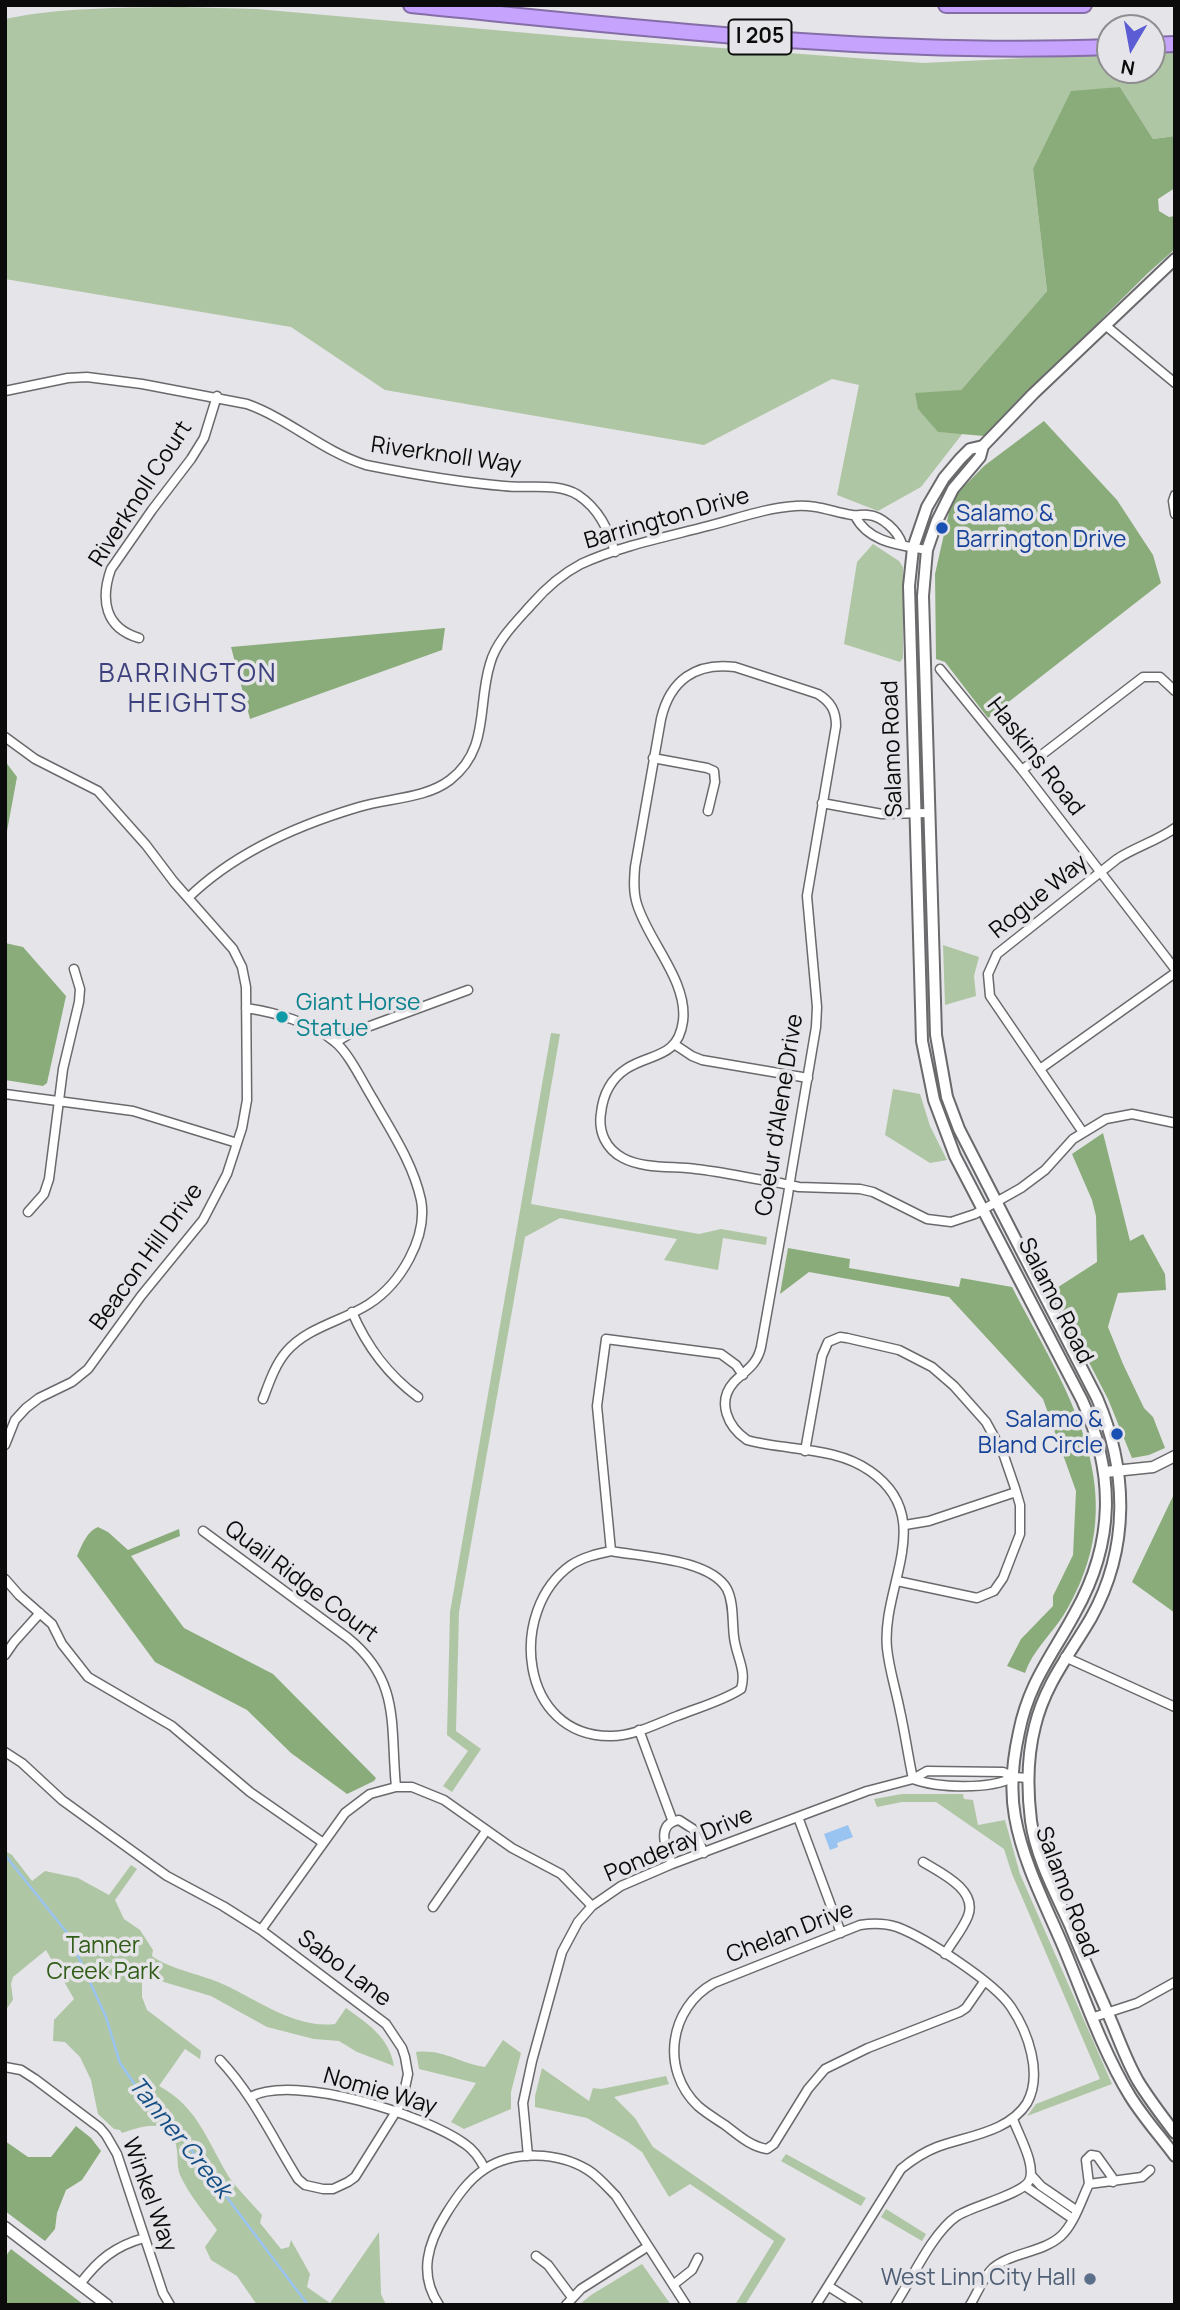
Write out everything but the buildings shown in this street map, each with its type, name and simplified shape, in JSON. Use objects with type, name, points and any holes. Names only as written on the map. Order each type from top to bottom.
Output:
[{"type":"highway","name":"I 205","points":[[411,5],[702,33],[888,47],[1014,50],[1096,47]]},
{"type":"highway","points":[[946,5],[1084,5]]},
{"type":"main road","name":"Salamo Road","points":[[1175,259],[983,446],[979,457],[942,508],[927,550],[923,606],[936,1035],[941,1067],[954,1118],[1097,1398],[1112,1437],[1120,1471],[1121,1513],[1114,1561],[1095,1609],[1065,1657],[1040,1709],[1031,1747],[1028,1778],[1031,1822],[1038,1850],[1137,2079],[1175,2133]]},
{"type":"main road","name":"Salamo Road","points":[[983,446],[970,449],[944,478],[907,546],[924,1059],[939,1116],[956,1156],[1082,1399],[1095,1431],[1105,1472],[1106,1518],[1098,1560],[1083,1599],[1052,1649],[1029,1694],[1018,1734],[1014,1777],[1015,1814],[1025,1857],[1113,2064],[1130,2096],[1175,2156]]},
{"type":"street","points":[[1105,325],[1175,383]]},
{"type":"street","name":"Riverknoll Way","points":[[5,391],[68,378],[87,377],[124,380],[217,396],[259,408],[311,440],[366,465],[503,486],[565,490],[577,495],[596,512],[607,526],[615,552]]},
{"type":"street","name":"Riverknoll Court","points":[[139,638],[119,629],[112,621],[106,601],[107,579],[111,569],[204,438],[217,396]]},
{"type":"street","points":[[1175,495],[1172,501],[1175,514]]},
{"type":"street","name":"Barrington Drive","points":[[188,898],[230,864],[308,825],[361,806],[422,793],[450,780],[466,763],[480,733],[486,680],[490,662],[499,644],[531,604],[553,583],[585,563],[615,552],[788,506],[825,508],[855,516],[869,514],[898,533],[907,546]]},
{"type":"street","name":"Barrington Drive","points":[[855,516],[869,533],[889,544],[927,550]]},
{"type":"street","name":"Coeur d'Alene Drive","points":[[674,1044],[681,1029],[683,1003],[640,912],[634,888],[636,860],[664,706],[676,686],[689,674],[703,668],[722,665],[818,694],[827,700],[834,710],[835,726],[807,896],[817,1007],[814,1042],[759,1357],[735,1382],[726,1397],[726,1411],[733,1429],[750,1441],[842,1458],[870,1470],[889,1490],[905,1525],[902,1560],[888,1619],[887,1650],[913,1779]]},
{"type":"street","name":"Haskins Road","points":[[940,668],[1022,770],[1175,971]]},
{"type":"street","points":[[1022,770],[1143,677],[1160,677],[1175,691]]},
{"type":"street","name":"Beacon Hill Drive","points":[[5,737],[35,759],[98,791],[227,940],[245,976],[247,1100],[237,1143],[222,1187],[190,1237],[141,1296],[88,1368],[72,1382],[39,1398],[26,1408],[11,1427],[5,1445]]},
{"type":"street","points":[[653,758],[714,771],[715,782],[708,811]]},
{"type":"street","points":[[822,803],[882,814],[929,813]]},
{"type":"street","name":"Rogue Way","points":[[1082,1131],[990,996],[988,982],[991,965],[1006,946],[1100,872],[1130,851],[1160,839],[1175,828]]},
{"type":"street","points":[[28,1212],[44,1194],[49,1179],[63,1069],[79,1002],[80,989],[74,969]]},
{"type":"street","points":[[1040,1069],[1175,971]]},
{"type":"street","points":[[336,1042],[351,1033],[468,990]]},
{"type":"street","points":[[246,1008],[288,1018],[336,1042],[408,1160],[421,1202],[417,1240],[406,1267],[370,1303],[310,1333],[286,1352],[262,1399]]},
{"type":"street","points":[[808,1078],[702,1060],[674,1044],[661,1055],[625,1069],[607,1088],[600,1127],[610,1149],[625,1159],[810,1188],[860,1189],[873,1192],[923,1218],[940,1222],[962,1220],[1037,1178],[1058,1153],[1082,1131],[1106,1119],[1132,1114],[1175,1123]]},
{"type":"street","points":[[5,1094],[150,1115],[237,1143]]},
{"type":"street","points":[[352,1312],[375,1356],[403,1386],[418,1397]]},
{"type":"street","points":[[805,1451],[820,1363],[828,1342],[840,1337],[881,1344],[916,1357],[933,1367],[965,1398],[993,1434],[1003,1453],[1021,1516],[1019,1539],[1003,1578],[987,1596],[977,1598],[897,1581]]},
{"type":"street","points":[[611,1551],[597,1406],[606,1339],[721,1354],[736,1365],[743,1375]]},
{"type":"street","points":[[1105,1472],[1153,1467],[1175,1457]]},
{"type":"street","points":[[905,1525],[929,1521],[1016,1492]]},
{"type":"street","name":"Quail Ridge Court","points":[[202,1531],[348,1638],[377,1666],[385,1683],[389,1704],[396,1787]]},
{"type":"street","points":[[611,1551],[700,1567],[719,1580],[730,1598],[734,1639],[744,1673],[741,1689],[734,1694],[639,1730],[626,1735],[602,1736],[569,1725],[559,1718],[542,1698],[533,1676],[532,1644],[538,1608],[544,1594],[571,1565],[611,1551]]},
{"type":"street","points":[[5,1579],[52,1624],[62,1644],[88,1676],[172,1726],[250,1792],[322,1842]]},
{"type":"street","points":[[5,1655],[40,1613]]},
{"type":"street","points":[[1065,1657],[1175,1707]]},
{"type":"street","points":[[639,1730],[673,1822]]},
{"type":"street","name":"Sabo Lane","points":[[5,1752],[22,1763],[62,1800],[163,1873],[261,1930],[363,2005],[391,2030],[402,2048],[408,2074],[406,2089],[396,2112],[355,2177],[333,2189],[315,2189],[298,2179],[250,2097],[220,2060]]},
{"type":"street","name":"Ponderay Drive","points":[[528,2156],[523,2103],[532,2061],[562,1952],[578,1922],[592,1906],[621,1886],[673,1864],[867,1791],[913,1779],[927,1771],[1003,1772],[1014,1777],[1028,1778]]},
{"type":"street","name":"Ponderay Drive","points":[[913,1779],[928,1785],[976,1785],[1004,1783],[1014,1777]]},
{"type":"street","points":[[261,1930],[342,1817],[370,1794],[396,1787],[412,1787],[444,1800],[486,1831],[561,1874],[592,1906]]},
{"type":"street","points":[[797,1817],[841,1933]]},
{"type":"street","points":[[673,1864],[665,1845],[664,1833],[667,1825],[673,1822],[679,1821],[693,1829],[704,1853]]},
{"type":"street","points":[[433,1906],[486,1831]]},
{"type":"street","points":[[923,1861],[951,1880],[967,1894],[969,1901],[968,1915],[944,1954]]},
{"type":"street","name":"Chelan Drive","points":[[984,1982],[966,2008],[960,2012],[868,2048],[825,2069],[808,2089],[774,2144],[766,2149],[746,2140],[698,2106],[678,2077],[674,2066],[676,2029],[688,2006],[706,1987],[860,1925],[881,1923],[910,1933],[944,1954],[984,1982],[1011,2007],[1034,2067],[1033,2088],[1023,2108],[1013,2119]]},
{"type":"street","points":[[1094,2017],[1137,2003],[1175,1982]]},
{"type":"street","name":"Winkel Way","points":[[5,2067],[21,2070],[35,2079],[106,2135],[117,2154],[163,2293],[170,2305]]},
{"type":"street","name":"Nomie Way","points":[[250,2097],[264,2091],[287,2089],[351,2099],[396,2112],[436,2126],[466,2145],[485,2169]]},
{"type":"street","points":[[816,2305],[901,2169],[934,2148],[995,2128],[1013,2119],[1028,2157],[1031,2175],[1074,2214]]},
{"type":"street","points":[[970,2305],[990,2270],[1054,2242],[1068,2228],[1089,2184],[1086,2160],[1088,2157],[1094,2155],[1113,2182]]},
{"type":"street","points":[[439,2305],[433,2295],[427,2273],[426,2262],[432,2237],[457,2196],[485,2169],[502,2161],[528,2156],[570,2161],[589,2171],[616,2196],[686,2305]]},
{"type":"street","points":[[1089,2184],[1142,2177],[1150,2170]]},
{"type":"street","points":[[895,2305],[933,2242],[949,2222],[971,2208],[1025,2186],[1031,2175]]},
{"type":"street","points":[[1025,2186],[1074,2214]]},
{"type":"street","points":[[5,2227],[107,2305]]},
{"type":"street","points":[[80,2284],[97,2262],[110,2252],[144,2238]]},
{"type":"street","points":[[566,2305],[572,2296],[647,2247]]},
{"type":"street","points":[[536,2256],[548,2265],[572,2296]]},
{"type":"street","points":[[673,2285],[692,2270],[698,2258]]},
{"type":"street","points":[[828,2286],[858,2305]]},
{"type":"green space","points":[[257,9],[573,37],[923,63],[1096,55],[1096,84],[1166,84],[1166,51],[1175,51],[1175,136],[1153,139],[1120,87],[1033,169],[1047,291],[961,390],[938,432],[963,433],[921,487],[878,511],[837,495],[859,385],[832,379],[704,445],[385,390],[291,327],[5,279],[5,19],[70,10]]},
{"type":"green space","points":[[1120,87],[1153,139],[1175,136],[1175,188],[1158,199],[1159,211],[1169,217],[1175,216],[1175,249],[984,436],[938,432],[918,409],[915,393],[961,390],[1047,291],[1033,169],[1071,91]]},
{"type":"green space","points":[[1044,421],[1117,500],[1153,555],[1161,583],[988,718],[945,662],[936,659],[935,574],[952,499],[984,466]]},
{"type":"green space","points":[[873,544],[899,561],[903,567],[903,658],[900,662],[844,644],[857,562]]},
{"type":"green space","points":[[445,628],[442,650],[250,719],[231,647]]},
{"type":"green space","points":[[5,761],[17,777],[5,842]]},
{"type":"green space","points":[[5,943],[23,947],[66,996],[47,1083],[43,1086],[5,1080]]},
{"type":"green space","points":[[943,945],[979,957],[974,976],[976,996],[945,1005]]},
{"type":"green space","points":[[551,1033],[560,1034],[531,1204],[699,1234],[721,1229],[767,1237],[766,1245],[723,1238],[718,1270],[664,1260],[677,1239],[560,1218],[525,1237],[459,1612],[456,1731],[481,1749],[452,1792],[443,1786],[468,1751],[447,1735],[450,1612]]},
{"type":"green space","points":[[893,1089],[920,1094],[930,1126],[947,1160],[930,1163],[885,1135]]},
{"type":"green space","points":[[1103,1133],[1130,1241],[1143,1234],[1165,1274],[1166,1290],[1118,1293],[1108,1327],[1144,1408],[1153,1417],[1165,1448],[1132,1458],[1108,1399],[1052,1291],[1097,1262],[1096,1216],[1072,1154]]},
{"type":"green space","points":[[788,1248],[850,1259],[849,1268],[959,1287],[961,1278],[1012,1287],[1067,1393],[1082,1429],[1092,1466],[1096,1504],[1093,1543],[1080,1583],[1066,1612],[1037,1650],[1025,1673],[1007,1666],[1021,1639],[1053,1606],[1053,1596],[1073,1555],[1076,1491],[1043,1399],[949,1297],[809,1272],[780,1294]]},
{"type":"green space","points":[[1175,1492],[1175,1613],[1132,1582]]},
{"type":"green space","points":[[98,1527],[108,1532],[128,1550],[179,1529],[180,1536],[131,1556],[184,1628],[273,1674],[376,1778],[374,1781],[347,1794],[291,1753],[247,1710],[155,1662],[77,1556],[88,1535]]},
{"type":"green space","points":[[902,1794],[963,1794],[964,1799],[973,1800],[978,1825],[1005,1820],[1020,1874],[1112,2084],[1027,2116],[1036,2104],[1100,2079],[1012,1874],[1004,1849],[936,1802],[902,1802],[877,1807],[874,1799]]},
{"type":"green space","name":"Tanner Creek Park","points":[[5,1851],[12,1855],[32,1881],[45,1871],[78,1878],[109,1895],[131,1865],[137,1869],[115,1900],[124,1919],[140,1930],[153,1950],[152,1956],[232,1988],[304,2022],[335,2024],[346,2008],[382,2039],[394,2066],[357,2052],[339,2041],[314,2039],[267,2027],[211,1996],[147,1977],[142,1982],[142,1997],[147,2010],[201,2051],[200,2059],[185,2049],[159,2086],[172,2094],[192,2115],[229,2177],[262,2215],[260,2223],[281,2249],[289,2247],[291,2240],[310,2274],[307,2287],[330,2303],[379,2232],[381,2294],[386,2305],[257,2305],[237,2276],[211,2260],[205,2247],[217,2230],[180,2175],[176,2146],[171,2134],[165,2129],[152,2126],[122,2133],[114,2129],[98,2114],[91,2080],[80,2057],[65,2042],[53,2041],[54,2020],[74,1999],[46,1950],[13,1977],[13,2000],[5,2011]]},
{"type":"green space","points":[[503,2040],[521,2053],[511,2092],[511,2109],[464,2129],[451,2122],[476,2083],[419,2069],[416,2052],[443,2054],[485,2067]]},
{"type":"green space","points":[[542,2068],[589,2101],[593,2088],[601,2089],[666,2076],[669,2084],[614,2097],[635,2118],[653,2147],[786,2239],[745,2305],[735,2305],[774,2241],[690,2184],[669,2197],[642,2152],[587,2118],[535,2107]]},
{"type":"green space","points":[[76,2126],[91,2138],[101,2151],[82,2180],[66,2190],[57,2213],[55,2229],[45,2241],[5,2211],[5,2141],[28,2157],[51,2157]]},
{"type":"green space","points":[[786,2154],[866,2198],[861,2206],[781,2161]]},
{"type":"green space","points":[[886,2209],[926,2234],[922,2241],[881,2217]]},
{"type":"green space","points":[[11,2249],[84,2305],[5,2305],[5,2257]]},
{"type":"green space","points":[[642,2264],[671,2305],[579,2305],[591,2295]]},
{"type":"water","points":[[848,1825],[853,1837],[837,1843],[838,1847],[830,1850],[824,1834]]},
{"type":"waterway","name":"Tanner Creek","points":[[5,1855],[68,1934],[106,2017],[120,2063],[144,2098],[183,2139],[308,2305]]},
{"type":"place","name":"Salamo & Barrington Drive","points":[[942,528]]},
{"type":"place","name":"Giant Horse Statue","points":[[282,1017]]},
{"type":"place","name":"Salamo & Bland Circle","points":[[1117,1434]]},
{"type":"place","name":"West Linn City Hall","points":[[1090,2279]]},
{"type":"district","name":"BARRINGTON HEIGHTS","points":[[188,690]]}]
